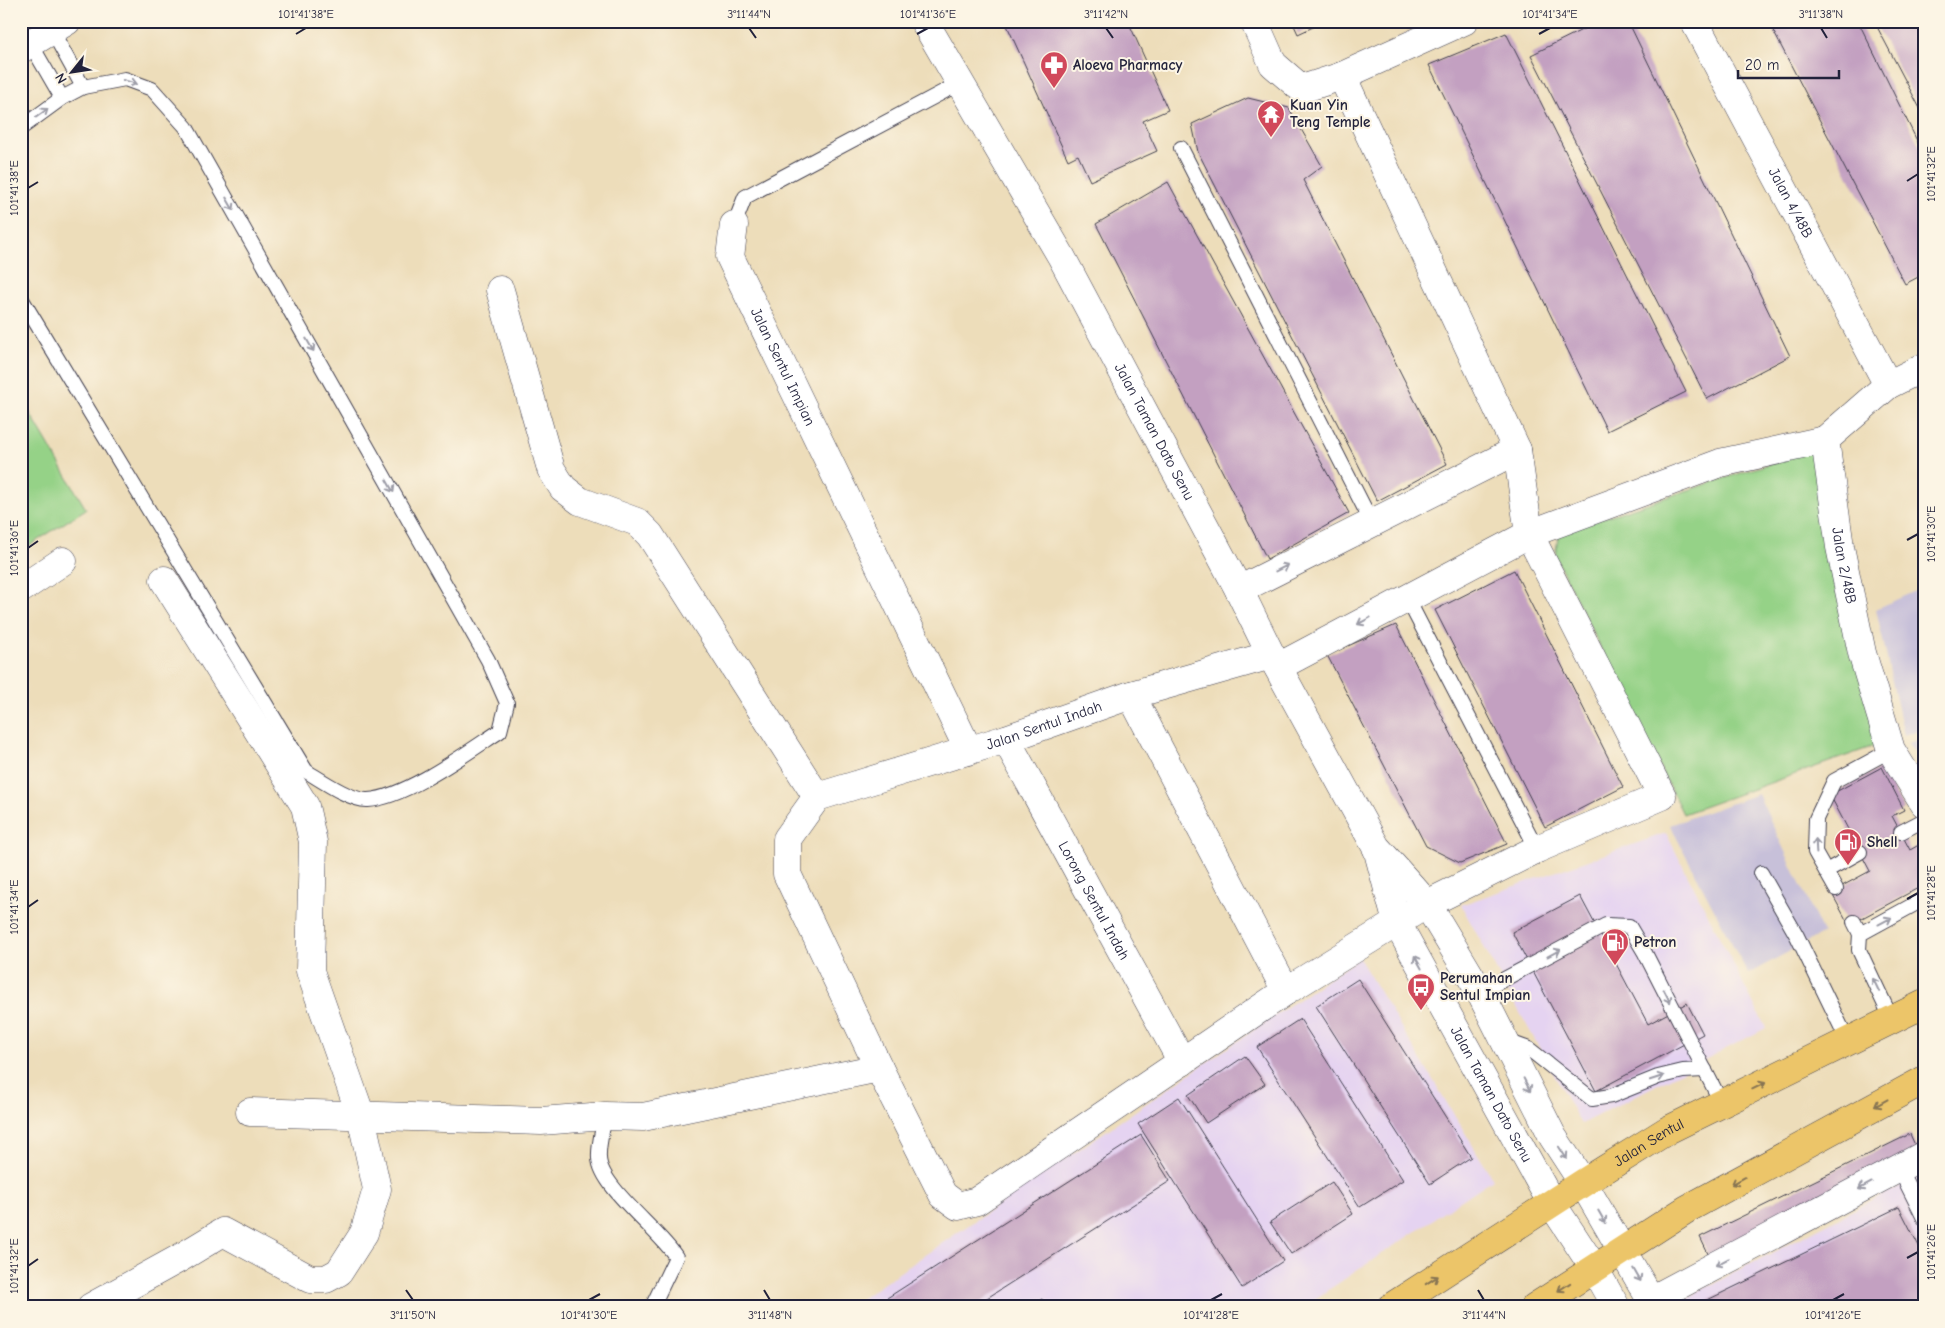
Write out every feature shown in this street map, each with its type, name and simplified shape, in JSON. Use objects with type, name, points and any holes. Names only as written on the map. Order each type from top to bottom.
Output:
[{"type":"main road","name":"Jalan Sentul","points":[[1391,1307],[1668,1130],[1924,1004]]},
{"type":"main road","points":[[1535,1307],[1687,1209],[1924,1080]]},
{"type":"street","name":"Jalan Taman Dato Senu","points":[[924,21],[1060,256],[1239,590],[1274,661],[1376,846],[1428,904],[1480,992],[1553,1137],[1583,1183],[1653,1303]]},
{"type":"street","points":[[1254,21],[1273,64],[1302,89],[1342,76],[1464,21]]},
{"type":"street","name":"Jalan 4/48B","points":[[1694,21],[1888,385]]},
{"type":"street","points":[[500,290],[551,469],[563,488],[580,501],[637,522],[650,535],[817,798],[787,839],[787,874],[879,1068],[943,1196],[958,1206],[977,1200],[1286,991],[1428,904],[1537,849],[1662,796],[1529,534],[1517,450],[1342,76]]},
{"type":"street","name":"Jalan Sentul Impian","points":[[734,225],[730,257],[969,751]]},
{"type":"street","points":[[1825,440],[1888,385],[1924,367]]},
{"type":"street","name":"Jalan Sentul Indah","points":[[817,798],[1006,739],[1131,695],[1274,661],[1407,598],[1529,534],[1720,463],[1825,440]]},
{"type":"street","name":"Jalan 2/48B","points":[[1825,440],[1840,547],[1862,652],[1891,750],[1924,803]]},
{"type":"street","points":[[1239,590],[1517,450]]},
{"type":"street","points":[[21,589],[63,561]]},
{"type":"street","points":[[91,1307],[223,1232],[310,1278],[326,1279],[339,1272],[364,1233],[377,1189],[361,1116],[310,971],[313,842],[305,806],[164,580]]},
{"type":"street","points":[[1131,695],[1286,991]]},
{"type":"street","name":"Lorong Sentul Indah","points":[[1006,739],[1182,1062]]},
{"type":"street","name":"Jalan Taman Dato Senu","points":[[1376,846],[1397,923],[1552,1204],[1594,1268],[1616,1307]]},
{"type":"street","points":[[250,1112],[541,1121],[605,1116],[643,1118],[879,1068]]},
{"type":"street","points":[[1653,1303],[1924,1154]]},
{"type":"lane","points":[[40,32],[83,87]]},
{"type":"lane","points":[[40,32],[62,98]]},
{"type":"lane","points":[[21,128],[62,98],[83,87],[125,79],[152,89],[186,127],[488,660],[507,703],[500,731],[463,756],[397,794],[366,801],[340,792],[306,771],[21,298]]},
{"type":"lane","name":"Jalan Sentul Impian","points":[[734,225],[745,197],[960,83]]},
{"type":"lane","points":[[1181,148],[1372,523]]},
{"type":"lane","points":[[1407,598],[1537,849]]},
{"type":"lane","points":[[1836,889],[1815,852],[1816,819],[1834,781],[1891,750]]},
{"type":"lane","points":[[1901,832],[1924,820]]},
{"type":"lane","points":[[1826,871],[1860,852]]},
{"type":"lane","points":[[1761,872],[1797,936],[1848,1041]]},
{"type":"lane","points":[[1892,1020],[1859,950],[1857,928],[1924,900]]},
{"type":"lane","points":[[1480,992],[1606,925],[1629,926],[1722,1104]]},
{"type":"lane","points":[[1504,1040],[1529,1049],[1544,1059],[1592,1099],[1612,1096],[1658,1077],[1683,1071],[1705,1070]]},
{"type":"lane","points":[[605,1116],[599,1158],[603,1174],[657,1236],[671,1249],[676,1257],[652,1307]]},
{"type":"lane","points":[[1899,1168],[1924,1218]]},
{"type":"shaded area","points":[[1924,587],[1924,728],[1904,735],[1876,609]]},
{"type":"shaded area","points":[[1924,738],[1924,765],[1908,743]]},
{"type":"shaded area","points":[[1758,794],[1823,933],[1748,974],[1670,825]]},
{"type":"shaded area","name":"Petron","points":[[1666,833],[1766,1028],[1581,1124],[1461,905]]},
{"type":"shaded area","points":[[1359,958],[1493,1179],[1303,1307],[849,1307]]},
{"type":"shaded area","points":[[1924,1173],[1924,1307],[1669,1307]]},
{"type":"green space","points":[[21,398],[86,509],[21,551]]},
{"type":"green space","points":[[1812,450],[1877,745],[1683,814],[1555,556],[1559,532]]},
{"type":"building","points":[[1005,21],[1128,21],[1168,110],[1143,121],[1157,151],[1090,181],[1078,155],[1068,160]]},
{"type":"building","points":[[1292,21],[1326,21],[1298,34]]},
{"type":"building","points":[[1600,21],[1628,21],[1790,356],[1707,399],[1531,55]]},
{"type":"building","points":[[1768,21],[1858,21],[1924,155],[1924,274],[1905,284]]},
{"type":"building","points":[[1874,21],[1924,21],[1924,116]]},
{"type":"building","points":[[1506,33],[1686,392],[1607,431],[1429,65]]},
{"type":"building","points":[[1248,98],[1289,108],[1322,166],[1303,180],[1447,464],[1377,501],[1198,152],[1192,124]]},
{"type":"building","points":[[1168,182],[1349,513],[1267,559],[1096,224]]},
{"type":"building","points":[[1514,570],[1623,787],[1545,827],[1435,610]]},
{"type":"building","points":[[1396,625],[1507,844],[1460,863],[1426,846],[1327,655]]},
{"type":"building","points":[[1882,767],[1904,810],[1892,816],[1910,850],[1924,842],[1924,885],[1849,925],[1831,892],[1870,871],[1830,795]]},
{"type":"building","points":[[1580,896],[1648,1024],[1687,1003],[1703,1034],[1596,1091],[1512,932]]},
{"type":"building","points":[[1358,979],[1471,1157],[1430,1184],[1316,1006]]},
{"type":"building","points":[[1300,1019],[1403,1180],[1360,1207],[1257,1047]]},
{"type":"building","points":[[1245,1056],[1265,1084],[1206,1123],[1188,1095]]},
{"type":"building","points":[[1179,1097],[1283,1261],[1242,1288],[1138,1124]]},
{"type":"building","points":[[1910,1134],[1919,1154],[1709,1256],[1700,1237]]},
{"type":"building","points":[[1141,1135],[1170,1181],[973,1307],[873,1307]]},
{"type":"building","points":[[1332,1182],[1353,1214],[1291,1254],[1270,1222]]},
{"type":"building","points":[[1924,1184],[1924,1202],[1916,1187]]},
{"type":"building","points":[[1899,1207],[1924,1256],[1924,1307],[1693,1307]]},
{"type":"building","points":[[1042,1299],[1047,1307],[1029,1307]]},
{"type":"place","name":"Aloeva Pharmacy","points":[[1054,89]]},
{"type":"place","name":"Kuan Yin Teng Temple","points":[[1271,138]]},
{"type":"place","name":"Shell","points":[[1848,866]]},
{"type":"place","name":"Petron","points":[[1615,966]]},
{"type":"place","name":"Perumahan Sentul Impian","points":[[1421,1011]]}]
